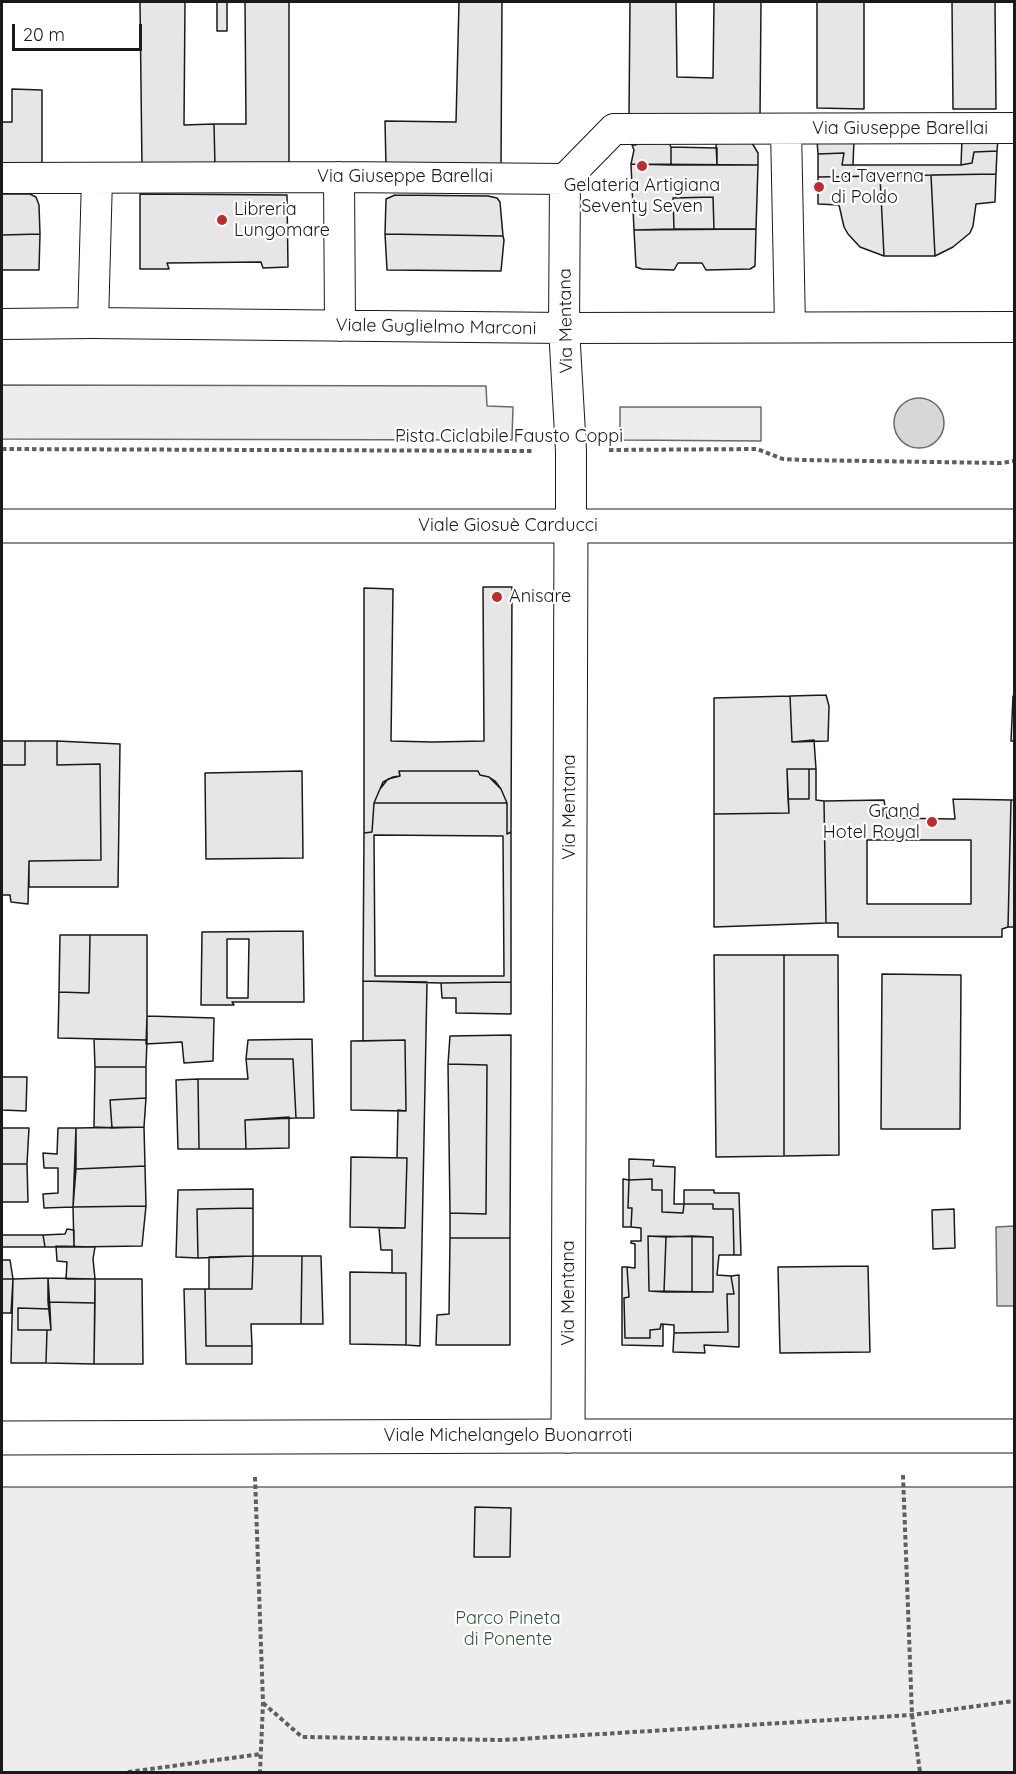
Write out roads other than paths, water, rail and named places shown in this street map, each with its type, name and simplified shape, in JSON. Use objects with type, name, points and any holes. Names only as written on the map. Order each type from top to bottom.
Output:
[{"type":"street","name":"Via Giuseppe Barellai","points":[[2,178],[565,179],[614,129],[1014,128]]},
{"type":"street","name":"Via Giuseppe Barellai","points":[[786,129],[790,326]]},
{"type":"street","points":[[339,177],[340,326]]},
{"type":"street","points":[[93,323],[97,178]]},
{"type":"street","name":"Via Mentana","points":[[565,179],[564,328],[571,451],[568,1436]]},
{"type":"street","name":"Viale Guglielmo Marconi","points":[[2,324],[564,328],[1014,327]]},
{"type":"street","name":"Viale Giosuè Carducci","points":[[2,526],[1014,526]]},
{"type":"street","name":"Viale Michelangelo Buonarroti","points":[[2,1438],[1014,1436]]},
{"type":"place","name":"Gelateria Artigiana Seventy Seven","points":[[642,166]]},
{"type":"place","name":"La Taverna di Poldo","points":[[819,187]]},
{"type":"place","name":"Libreria Lungomare","points":[[222,220]]},
{"type":"place","name":"Anisare","points":[[497,597]]},
{"type":"place","name":"Grand Hotel Royal","points":[[932,822]]},
{"type":"park label","name":"Parco Pineta di Ponente","points":[[508,1629]]}]
